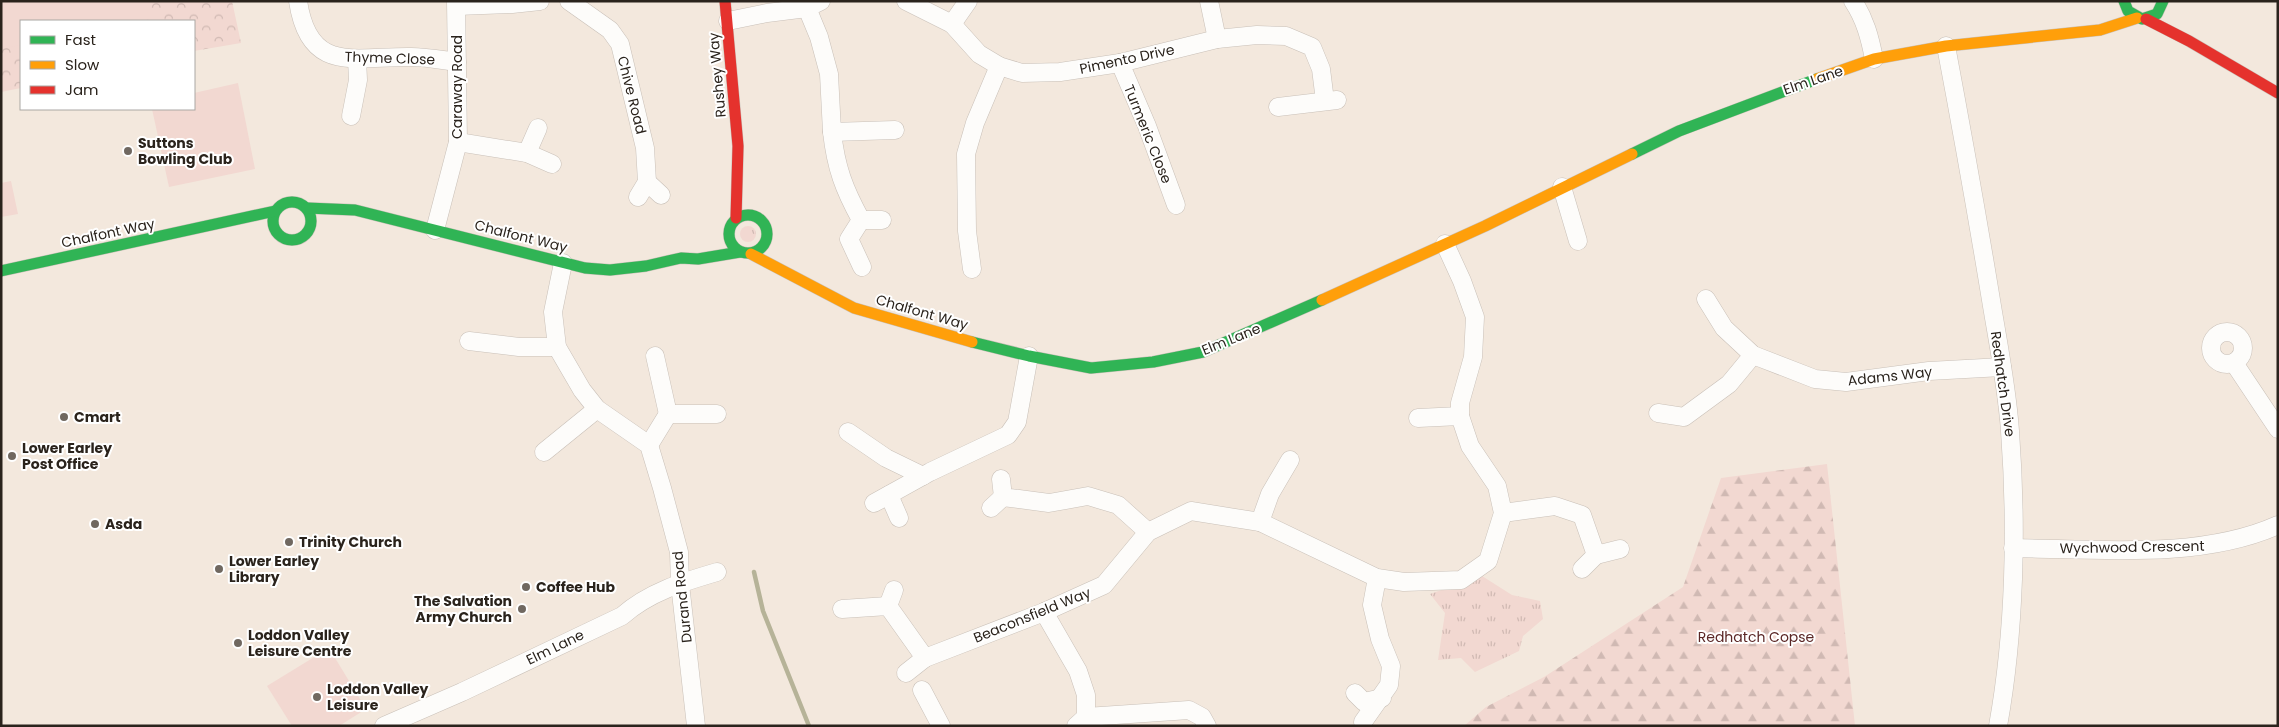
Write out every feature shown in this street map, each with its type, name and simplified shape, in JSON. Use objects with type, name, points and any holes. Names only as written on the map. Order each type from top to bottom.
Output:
[{"type":"street","name":"Thyme Close","points":[[298,1],[301,20],[315,46],[328,55],[358,59],[411,57],[457,62]]},
{"type":"street","points":[[457,4],[512,4],[540,1]]},
{"type":"street","name":"Chive Road","points":[[569,1],[610,30],[620,44],[646,148],[643,190],[661,195]]},
{"type":"street","name":"Rushey Way","points":[[725,1],[738,146],[736,218]]},
{"type":"street","name":"Pimento Drive","points":[[906,1],[952,24],[979,54],[999,66],[1022,73],[1060,72],[1120,63],[1217,39],[1257,35],[1286,36],[1312,47],[1331,100],[1278,107]]},
{"type":"street","points":[[952,24],[968,1]]},
{"type":"street","points":[[1210,1],[1217,39]]},
{"type":"street","points":[[1853,1],[1860,12],[1870,40],[1874,59]]},
{"type":"street","points":[[2124,1],[2128,12],[2189,41],[2278,93]]},
{"type":"street","name":"Elm Lane","points":[[2081,31],[2124,1]]},
{"type":"street","points":[[2142,18],[2157,14],[2163,2],[2189,41]]},
{"type":"street","name":"Caraway Road","points":[[435,230],[447,178],[458,142],[457,4]]},
{"type":"street","points":[[728,21],[814,5],[819,37],[829,74],[834,154],[844,189],[861,220]]},
{"type":"street","name":"Elm Lane","points":[[1028,356],[1091,368],[1153,362],[1203,352],[1337,294],[1445,244],[1679,131],[1776,93],[1874,59],[1946,46],[2100,30],[2142,18]]},
{"type":"street","name":"Redhatch Drive","points":[[1946,46],[2002,367],[2010,430],[2013,548],[2009,635],[1998,726]]},
{"type":"street","points":[[351,116],[358,80],[358,59]]},
{"type":"street","name":"Turmeric Close","points":[[1120,63],[1147,126],[1176,205]]},
{"type":"street","points":[[972,268],[967,231],[972,195],[966,154],[975,122],[999,66]]},
{"type":"street","points":[[527,153],[538,128]]},
{"type":"street","points":[[832,132],[895,130]]},
{"type":"street","points":[[458,142],[527,153],[552,164]]},
{"type":"street","name":"Rushey Way","points":[[738,146],[750,183]]},
{"type":"street","points":[[1562,188],[1578,241]]},
{"type":"street","points":[[290,201],[302,204],[310,214],[311,226],[306,235],[296,240],[284,238],[278,234],[273,223],[275,211],[284,203],[290,201]]},
{"type":"street","name":"Chalfont Way","points":[[307,208],[355,210],[585,268],[610,270],[646,266],[681,258],[698,259],[745,253],[813,284]]},
{"type":"street","points":[[311,226],[355,210]]},
{"type":"street","name":"Chalfont Way","points":[[1,271],[275,211]]},
{"type":"street","points":[[717,237],[729,231],[736,218],[757,211],[768,230],[769,245],[760,250],[745,253],[731,244],[729,231]]},
{"type":"street","points":[[861,220],[882,220]]},
{"type":"street","points":[[861,220],[849,238],[862,268]]},
{"type":"street","name":"Chalfont Way","points":[[221,224],[278,234]]},
{"type":"street","name":"Beaconsfield Way","points":[[906,673],[925,658],[1044,612],[1104,585],[1148,532],[1191,512],[1260,522],[1377,578],[1404,582],[1461,580],[1488,561],[1503,513],[1497,486],[1470,446],[1460,416],[1460,403],[1473,357],[1475,317],[1462,281],[1445,244]]},
{"type":"street","name":"Chalfont Way","points":[[681,258],[696,247]]},
{"type":"street","name":"Chalfont Way","points":[[785,259],[813,284],[839,301],[854,308],[949,336],[1028,356]]},
{"type":"street","points":[[563,263],[553,312],[557,347],[582,390],[597,409],[649,445],[668,414],[655,356]]},
{"type":"street","name":"Adams Way","points":[[1706,299],[1724,328],[1753,355],[1815,379],[1846,382],[1929,371],[2002,367]]},
{"type":"street","points":[[470,341],[519,347],[557,347]]},
{"type":"street","points":[[1658,414],[1684,417],[1729,384],[1753,355]]},
{"type":"street","points":[[899,518],[882,499],[923,476],[1008,435],[1017,422],[1028,356]]},
{"type":"street","points":[[2234,363],[2278,429]]},
{"type":"street","points":[[544,452],[597,409]]},
{"type":"street","points":[[668,414],[716,414]]},
{"type":"street","points":[[1418,418],[1460,416]]},
{"type":"street","points":[[848,432],[886,458],[923,476]]},
{"type":"street","name":"Durand Road","points":[[649,445],[679,552],[680,584],[696,726]]},
{"type":"street","points":[[1260,522],[1270,494],[1290,460]]},
{"type":"street","points":[[1001,479],[997,502],[1049,503],[1088,496],[1118,506],[1148,532]]},
{"type":"street","points":[[1503,513],[1554,506],[1582,515],[1596,555]]},
{"type":"street","name":"Wychwood Crescent","points":[[2013,548],[2118,550],[2203,546],[2232,541],[2278,525]]},
{"type":"street","points":[[1582,569],[1596,555],[1620,549]]},
{"type":"street","name":"Elm Lane","points":[[389,725],[622,616],[637,602],[680,584],[717,572]]},
{"type":"street","points":[[1363,722],[1390,685],[1391,666],[1380,639],[1372,605],[1377,578]]},
{"type":"street","points":[[842,609],[891,598],[925,658]]},
{"type":"street","points":[[1044,612],[1078,671],[1086,695],[1081,721],[1189,710],[1202,717],[1207,726]]},
{"type":"street","points":[[922,690],[942,726]]},
{"type":"street","points":[[1355,694],[1364,702],[1382,698]]},
{"type":"green space","points":[[1,1],[232,1],[241,43],[195,51],[195,20],[20,20],[20,88],[1,92]]},
{"type":"green space","points":[[1,1],[146,1],[149,19],[143,20],[20,20],[20,45],[1,49]]},
{"type":"green space","points":[[238,83],[255,169],[169,187],[152,110],[195,110],[195,93]]},
{"type":"green space","points":[[11,181],[18,214],[1,217],[1,183]]},
{"type":"green space","points":[[745,226],[751,226],[756,231],[754,240],[745,242],[740,237],[740,231]]},
{"type":"green space","name":"Redhatch Copse","points":[[1827,464],[1855,726],[1464,726],[1486,707],[1544,677],[1683,587],[1721,478]]},
{"type":"green space","points":[[1482,576],[1512,595],[1540,601],[1543,619],[1523,636],[1519,651],[1475,672],[1461,658],[1438,660],[1445,613],[1430,594]]},
{"type":"green space","name":"Loddon Valley Leisure","points":[[329,648],[366,709],[339,726],[292,726],[267,686]]},
{"type":"waterway","points":[[754,572],[763,611],[809,726]]},
{"type":"traffic: fast","points":[[2124,1],[2128,11],[2142,19],[2157,14],[2163,1]]},
{"type":"traffic: fast","points":[[1632,154],[1679,131],[1817,79]]},
{"type":"traffic: fast","points":[[292,202],[306,207],[311,221],[306,235],[292,240],[278,235],[273,221],[278,207],[292,202]]},
{"type":"traffic: fast","points":[[307,208],[355,210],[585,268],[610,270],[646,266],[681,258],[698,259],[740,252]]},
{"type":"traffic: fast","points":[[1,271],[275,211]]},
{"type":"traffic: fast","points":[[748,215],[762,220],[767,234],[762,248],[748,253],[734,248],[729,234],[734,220],[748,215]]},
{"type":"traffic: fast","points":[[972,342],[1029,356],[1091,368],[1153,362],[1203,352],[1322,300]]},
{"type":"traffic: slow","points":[[1817,79],[1874,59],[1946,46],[2100,30],[2137,18]]},
{"type":"traffic: slow","points":[[1322,300],[1485,226],[1632,154]]},
{"type":"traffic: slow","points":[[751,254],[854,308],[972,342]]},
{"type":"traffic: jam","points":[[725,1],[738,146],[736,218]]},
{"type":"traffic: jam","points":[[2146,19],[2189,41],[2278,93]]},
{"type":"place","name":"Suttons Bowling Club","points":[[128,151]]},
{"type":"place","name":"Cmart","points":[[64,417]]},
{"type":"place","name":"Lower Earley Post Office","points":[[12,456]]},
{"type":"place","name":"Asda","points":[[95,524]]},
{"type":"place","name":"Trinity Church","points":[[289,542]]},
{"type":"place","name":"Lower Earley Library","points":[[219,569]]},
{"type":"place","name":"Coffee Hub","points":[[526,587]]},
{"type":"place","name":"The Salvation Army Church","points":[[522,609]]},
{"type":"place","name":"Loddon Valley Leisure Centre","points":[[238,643]]},
{"type":"place","name":"Loddon Valley Leisure","points":[[317,697]]}]
